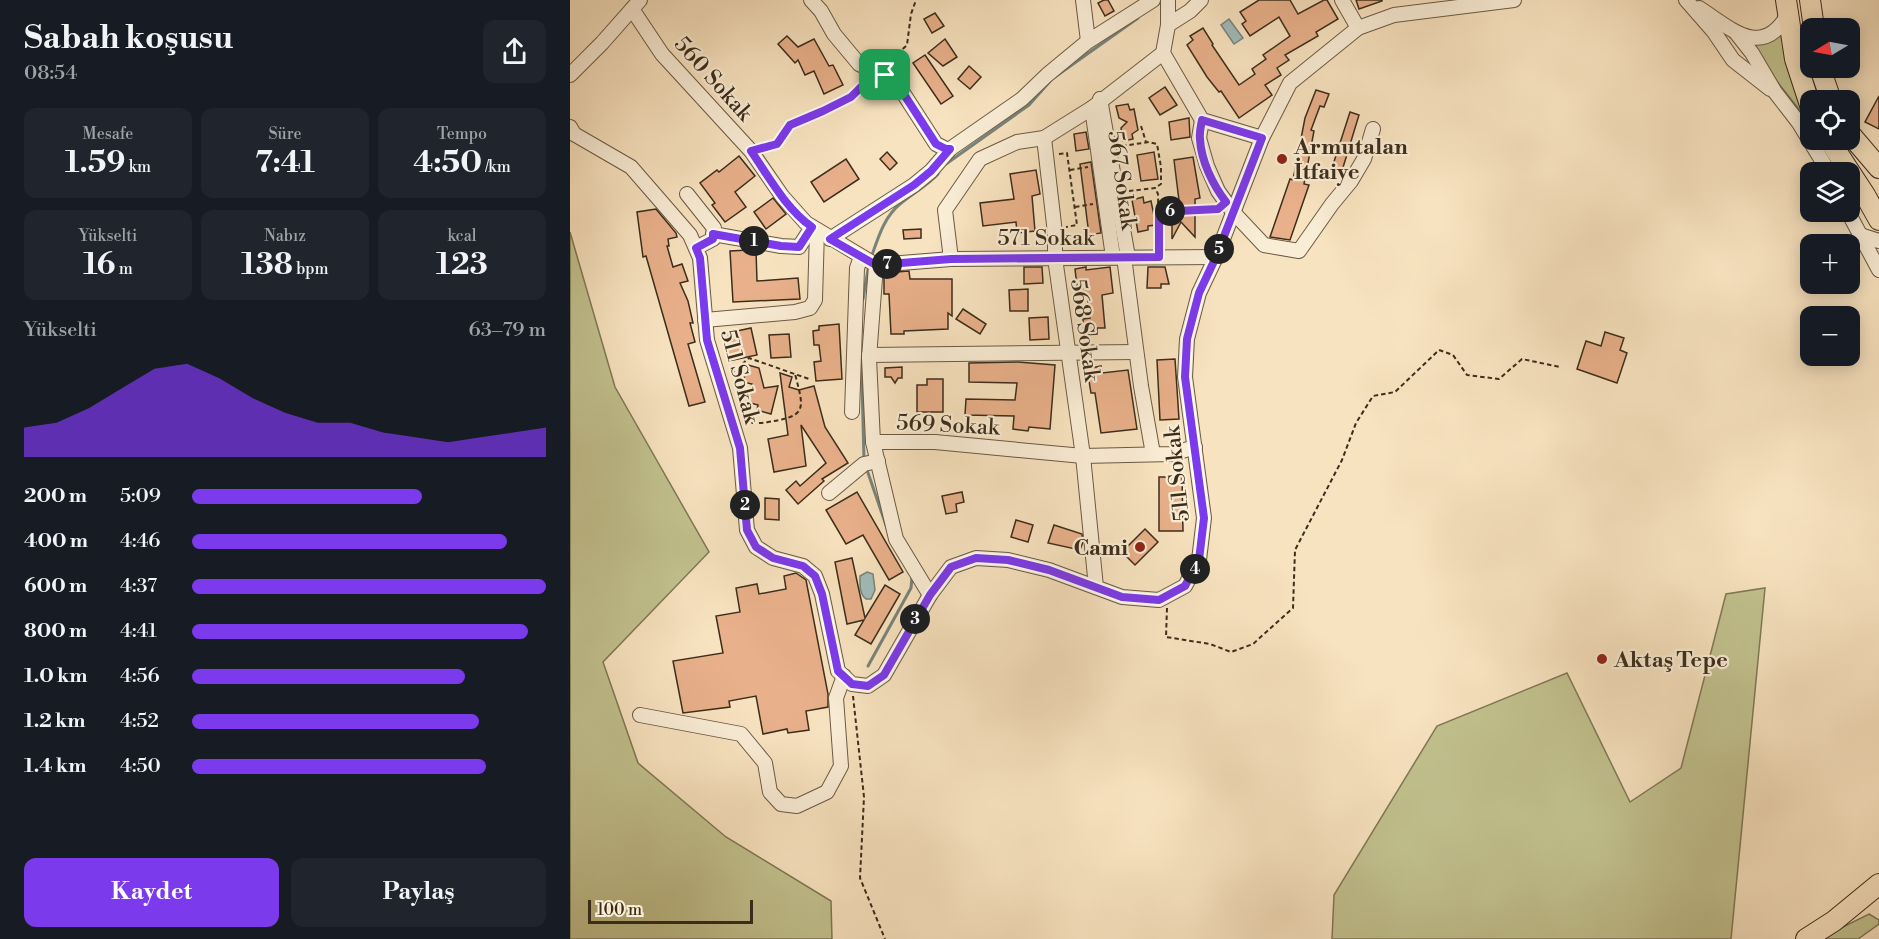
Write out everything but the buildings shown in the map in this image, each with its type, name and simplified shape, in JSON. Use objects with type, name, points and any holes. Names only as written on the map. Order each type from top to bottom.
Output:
[{"type":"highway","points":[[1810,0],[1813,18]]},
{"type":"highway","points":[[1787,8],[1795,59],[1805,90]]},
{"type":"highway","points":[[1860,146],[1879,168]]},
{"type":"highway","points":[[1836,150],[1879,220]]},
{"type":"highway","points":[[1806,939],[1834,921],[1879,884]]},
{"type":"street","points":[[811,0],[821,11],[834,34],[859,64],[896,82],[936,144],[950,149]]},
{"type":"street","points":[[1083,0],[1088,41]]},
{"type":"street","points":[[830,239],[914,185],[931,171],[950,149],[1022,99],[1088,41],[1153,0]]},
{"type":"street","points":[[1168,0],[1168,25],[1163,52],[1202,120],[1199,138],[1207,166],[1218,191],[1264,245],[1299,250],[1351,181],[1364,159],[1373,129]]},
{"type":"street","points":[[1168,25],[1190,11],[1201,0]]},
{"type":"street","points":[[1342,0],[1358,28]]},
{"type":"street","name":"511 Sokak","points":[[1168,596],[1185,586],[1199,560],[1204,518],[1185,377],[1187,339],[1199,293],[1216,257],[1230,207],[1290,83],[1358,28],[1394,15],[1514,0]]},
{"type":"street","points":[[1686,0],[1744,37],[1762,38],[1771,35],[1780,27],[1787,8]]},
{"type":"street","points":[[1686,0],[1714,32],[1733,60],[1775,92]]},
{"type":"street","points":[[570,75],[636,4]]},
{"type":"street","name":"560 Sokak","points":[[636,4],[662,54],[751,151],[782,196],[806,223],[869,261]]},
{"type":"street","points":[[1737,34],[1752,53],[1775,92],[1799,123],[1822,162]]},
{"type":"street","points":[[951,259],[945,210],[980,159],[1017,142],[1044,138],[1096,103],[1163,52]]},
{"type":"street","name":"567 Sokak","points":[[1096,103],[1105,202],[1121,257]]},
{"type":"street","name":"567 Sokak","points":[[1096,103],[1121,257]]},
{"type":"street","points":[[1202,120],[1262,138]]},
{"type":"street","name":"511 Sokak","points":[[571,131],[631,167],[690,236],[700,258],[707,340],[740,448],[747,530],[756,547],[773,558],[803,566],[815,576],[822,594],[838,671],[848,680]]},
{"type":"street","name":"568 Sokak","points":[[1044,138],[1054,229],[1054,258],[1083,456],[1096,587]]},
{"type":"street","points":[[687,194],[714,228],[713,239],[696,248]]},
{"type":"street","points":[[713,234],[799,247],[814,229]]},
{"type":"street","points":[[705,320],[810,309],[815,300],[814,229]]},
{"type":"street","points":[[1860,235],[1879,241]]},
{"type":"street","points":[[1860,235],[1879,270]]},
{"type":"street","points":[[1121,257],[1153,454]]},
{"type":"street","name":"571 Sokak","points":[[869,261],[1216,257]]},
{"type":"street","points":[[852,412],[857,268],[869,261]]},
{"type":"street","name":"569 Sokak","points":[[869,261],[869,355],[873,442],[935,442],[1083,456],[1172,454],[1196,447]]},
{"type":"street","points":[[869,355],[1136,352]]},
{"type":"street","points":[[873,442],[870,463],[896,539],[930,595]]},
{"type":"street","points":[[829,493],[870,463]]},
{"type":"street","points":[[640,715],[741,734],[765,763],[770,792],[781,804],[797,806],[827,792],[841,766],[836,698],[848,680],[868,686],[884,675],[930,595],[951,567],[976,558],[1008,560],[1049,570],[1122,597],[1159,600],[1168,596]]},
{"type":"path","points":[[751,151],[777,144],[790,125],[851,97],[908,45],[911,14],[916,0]]},
{"type":"path","points":[[1141,126],[1146,142]]},
{"type":"path","points":[[1114,148],[1146,142],[1157,144],[1161,184],[1155,188],[1122,192]]},
{"type":"path","points":[[1046,156],[1067,153],[1077,225],[1054,229]]},
{"type":"path","points":[[1070,170],[1100,165]]},
{"type":"path","points":[[1155,188],[1158,194],[1159,257]]},
{"type":"path","points":[[1075,207],[1105,202]]},
{"type":"path","points":[[1157,212],[1230,207]]},
{"type":"path","points":[[1168,596],[1166,637],[1210,644],[1231,652],[1253,644],[1293,608],[1295,550],[1342,460],[1356,423],[1373,396],[1395,392],[1439,350],[1453,355],[1467,375],[1498,379],[1522,359],[1560,367]]},
{"type":"path","points":[[719,384],[749,358],[809,379]]},
{"type":"path","points":[[733,427],[755,421],[765,423],[797,415],[801,410],[802,400],[795,374]]},
{"type":"path","points":[[848,680],[864,797],[860,878],[885,939]]},
{"type":"green space","points":[[1783,31],[1800,111],[1746,42]]},
{"type":"green space","points":[[570,232],[615,387],[709,552],[603,662],[638,763],[726,837],[831,901],[832,939],[570,939]]},
{"type":"green space","points":[[1765,588],[1731,939],[1332,939],[1334,895],[1437,726],[1567,673],[1630,802],[1681,768],[1726,594]]},
{"type":"green space","points":[[1869,914],[1879,920],[1879,924],[1858,939],[1819,939]]},
{"type":"water","points":[[1229,19],[1243,38],[1234,44],[1221,25]]},
{"type":"water","points":[[867,572],[873,574],[875,590],[871,599],[866,599],[860,589],[860,576]]},
{"type":"waterway","points":[[946,164],[1029,105],[1052,79],[1138,18]]},
{"type":"waterway","points":[[871,258],[882,228],[894,209],[938,174]]},
{"type":"waterway","points":[[863,299],[869,264]]},
{"type":"waterway","points":[[861,344],[864,460]]},
{"type":"waterway","points":[[866,467],[889,534]]},
{"type":"waterway","points":[[868,666],[911,588],[912,577]]},
{"type":"place","name":"Armutalan İtfaiye","points":[[1282,159]]},
{"type":"place","name":"Cami","points":[[1140,547]]},
{"type":"place","name":"Aktaş Tepe","points":[[1602,659]]},
{"type":"route","points":[[876,72],[885,75],[896,82],[936,144],[950,149],[931,171],[914,185],[830,239],[876,265],[951,259],[1159,257],[1159,212],[1218,209],[1226,202],[1218,191],[1207,166],[1199,138],[1202,120],[1262,138],[1216,257],[1199,293],[1187,339],[1185,377],[1204,518],[1199,560],[1185,586],[1159,600],[1122,597],[1049,570],[1008,560],[976,558],[951,567],[930,595],[884,675],[868,686],[852,684],[838,671],[822,594],[815,576],[803,566],[773,558],[756,547],[747,530],[740,448],[707,340],[700,258],[696,248],[713,239],[713,234],[799,247],[812,227],[782,196],[751,151],[777,144],[790,125],[851,97],[876,72]]}]
